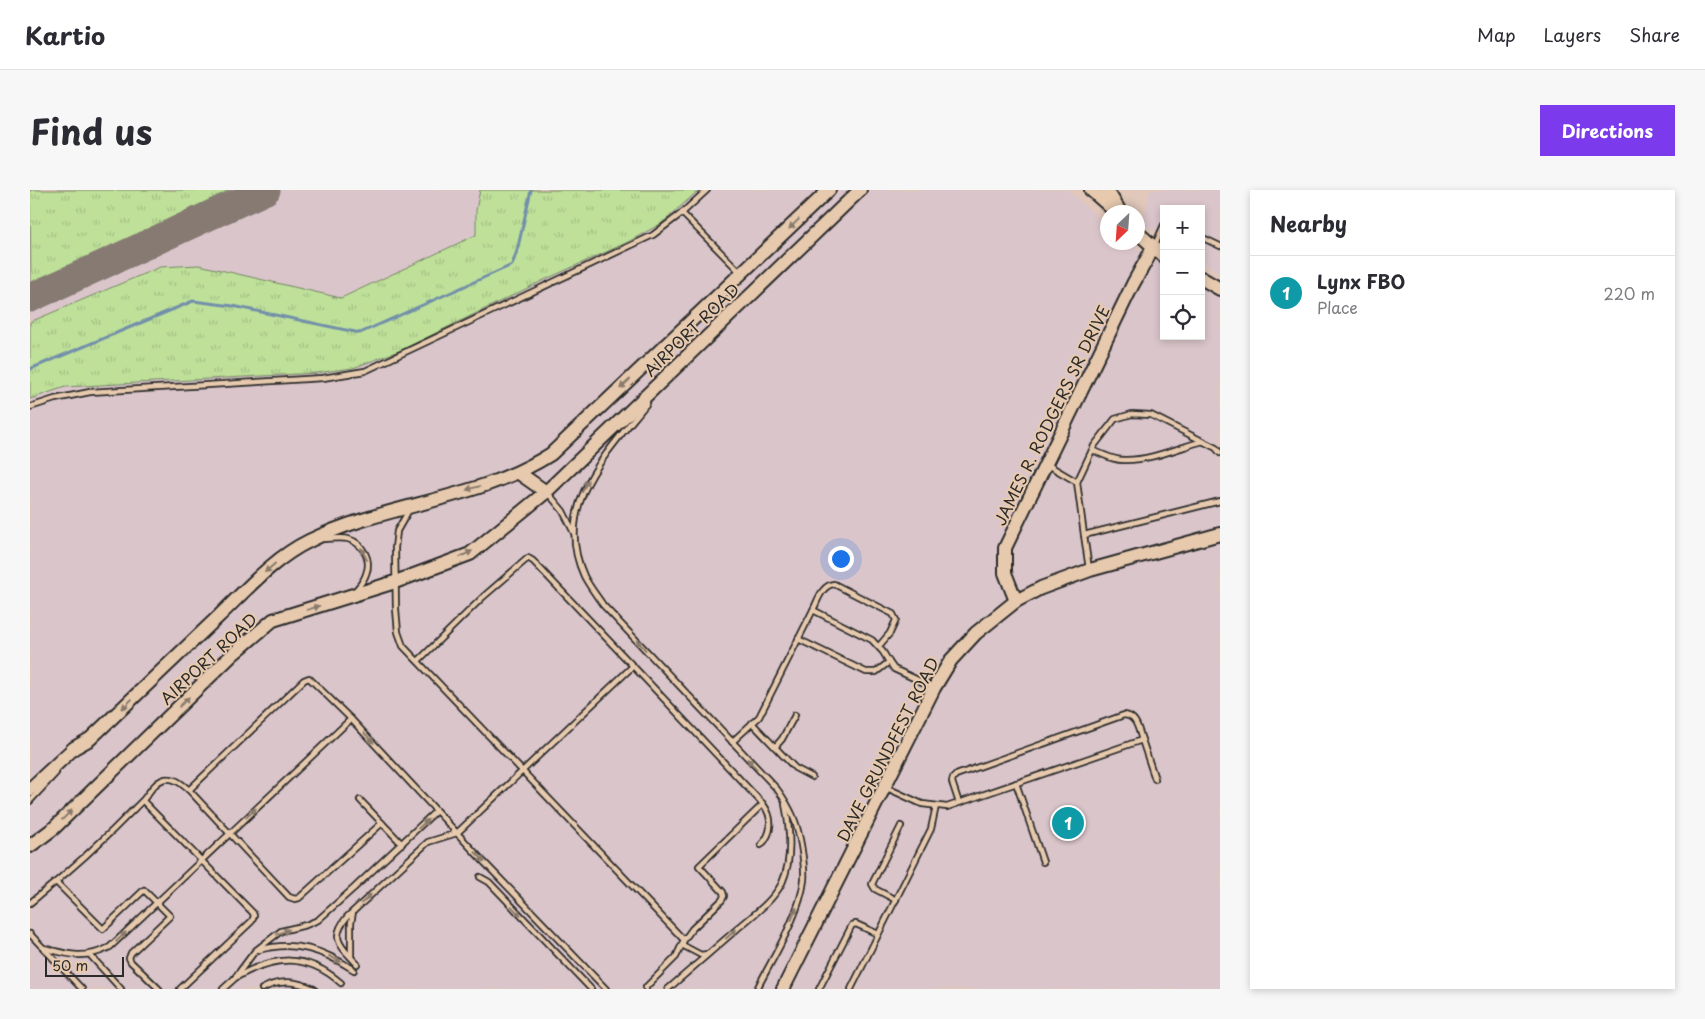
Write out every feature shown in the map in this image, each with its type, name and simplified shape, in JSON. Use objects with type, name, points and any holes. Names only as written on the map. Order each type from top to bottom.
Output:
[{"type":"main road","name":"AIRPORT ROAD","points":[[30,789],[74,748],[90,739],[256,580],[295,548],[339,529],[519,473],[551,454],[829,190]]},
{"type":"main road","name":"AIRPORT ROAD","points":[[30,846],[54,828],[232,655],[273,620],[395,582],[470,554],[546,492],[860,190]]},
{"type":"main road","points":[[1091,190],[1109,205]]},
{"type":"main road","points":[[1101,190],[1113,205]]},
{"type":"main road","points":[[1107,190],[1114,205]]},
{"type":"main road","points":[[1145,240],[1158,252]]},
{"type":"main road","name":"JAMES R. RODGERS SR DRIVE","points":[[1016,601],[1005,573],[1005,548],[1133,284],[1158,252]]},
{"type":"main road","points":[[1205,281],[1220,290]]},
{"type":"main road","points":[[519,473],[546,492]]},
{"type":"main road","name":"DAVE GRUNDFEST ROAD","points":[[783,989],[934,688],[951,660],[976,633],[1016,601],[1041,588],[1090,570],[1220,534]]},
{"type":"lane","points":[[30,407],[55,399],[90,392],[323,378],[365,370],[653,235],[682,213],[707,190]]},
{"type":"lane","points":[[682,213],[742,274]]},
{"type":"lane","points":[[1205,239],[1220,246]]},
{"type":"lane","points":[[574,534],[580,501],[591,474],[681,361]]},
{"type":"lane","points":[[1090,570],[1077,482],[1092,450],[1115,419],[1132,414],[1151,415],[1216,448],[1220,453]]},
{"type":"lane","points":[[1092,450],[1115,459],[1126,460],[1146,457],[1203,441]]},
{"type":"lane","points":[[1045,464],[1077,482]]},
{"type":"lane","points":[[546,492],[564,511],[574,534],[584,576],[603,605],[785,800],[793,814],[804,864],[804,880],[795,914],[757,989]]},
{"type":"lane","points":[[1084,536],[1220,501]]},
{"type":"lane","points":[[412,506],[397,531],[395,582],[398,632],[403,646],[683,942],[701,955],[707,954]]},
{"type":"lane","points":[[310,540],[345,538],[362,548],[367,557],[367,574],[350,596]]},
{"type":"lane","points":[[418,661],[483,597],[528,558],[533,561],[764,804],[771,823],[767,837],[761,844]]},
{"type":"lane","points":[[732,742],[759,717],[824,588],[831,584],[894,614],[896,620],[890,633],[878,646]]},
{"type":"lane","points":[[813,610],[864,635],[878,646],[894,669],[934,688]]},
{"type":"lane","points":[[798,639],[866,672],[876,672],[888,662]]},
{"type":"lane","points":[[357,964],[339,944],[337,937],[338,929],[353,912],[428,842],[457,833],[633,666]]},
{"type":"lane","points":[[189,790],[304,680],[309,678],[351,719],[606,989]]},
{"type":"lane","points":[[775,747],[782,739],[795,715]]},
{"type":"lane","points":[[959,803],[952,782],[956,775],[1124,715],[1130,715],[1135,719],[1155,779]]},
{"type":"lane","points":[[44,948],[82,956],[96,954],[110,947],[351,719]]},
{"type":"lane","points":[[752,723],[795,768],[812,777]]},
{"type":"lane","points":[[30,801],[90,739]]},
{"type":"lane","points":[[885,787],[922,804],[947,807],[1142,740]]},
{"type":"lane","points":[[30,903],[56,882],[143,801],[155,784],[164,779],[176,780],[189,790],[289,897],[294,899],[299,898],[382,823]]},
{"type":"lane","points":[[1016,783],[1043,862]]},
{"type":"lane","points":[[360,800],[402,844]]},
{"type":"lane","points":[[668,989],[764,904],[779,888],[783,881],[789,852],[789,821],[785,800]]},
{"type":"lane","points":[[143,801],[254,916],[252,921],[180,989]]},
{"type":"lane","points":[[646,989],[676,957],[692,929],[724,896],[723,892],[699,866],[764,804]]},
{"type":"lane","points":[[851,989],[931,828],[936,806]]},
{"type":"lane","points":[[223,989],[234,979],[255,951],[282,931],[306,926],[318,920],[436,811]]},
{"type":"lane","points":[[896,900],[875,889],[872,884],[901,826]]},
{"type":"lane","points":[[480,877],[488,882],[591,989]]},
{"type":"lane","points":[[56,882],[103,929],[144,890],[170,916],[129,958],[159,989]]},
{"type":"lane","points":[[351,957],[351,923],[353,912]]},
{"type":"lane","points":[[819,989],[852,925],[856,924],[878,934]]},
{"type":"lane","points":[[30,934],[82,989]]},
{"type":"lane","points":[[255,951],[274,946],[288,945],[310,949],[338,960],[354,970]]},
{"type":"lane","points":[[90,955],[121,989]]},
{"type":"lane","points":[[234,979],[254,967],[278,961],[292,960],[330,973],[341,983]]},
{"type":"lane","points":[[262,989],[275,983],[287,982],[314,989]]},
{"type":"shaded area","points":[[30,190],[1067,190],[1100,219],[1100,250],[1139,250],[1160,263],[1160,340],[1205,340],[1205,289],[1220,297],[1220,989],[30,989]]},
{"type":"shaded area","points":[[1150,190],[1220,190],[1220,273],[1205,264],[1205,205],[1160,205],[1160,235],[1145,225],[1145,214]]},
{"type":"green space","points":[[30,190],[230,190],[31,284]]},
{"type":"green space","points":[[480,190],[699,190],[662,223],[628,242],[544,280],[401,350],[353,368],[316,373],[65,387],[30,399],[30,322],[160,267],[199,265],[341,298],[476,235],[476,210]]},
{"type":"waterway","points":[[30,369],[193,301],[233,306],[360,333],[512,265],[531,190]]},
{"type":"taxiway","points":[[30,298],[266,190]]},
{"type":"place","name":"Lynx FBO","points":[[1068,823]]}]
